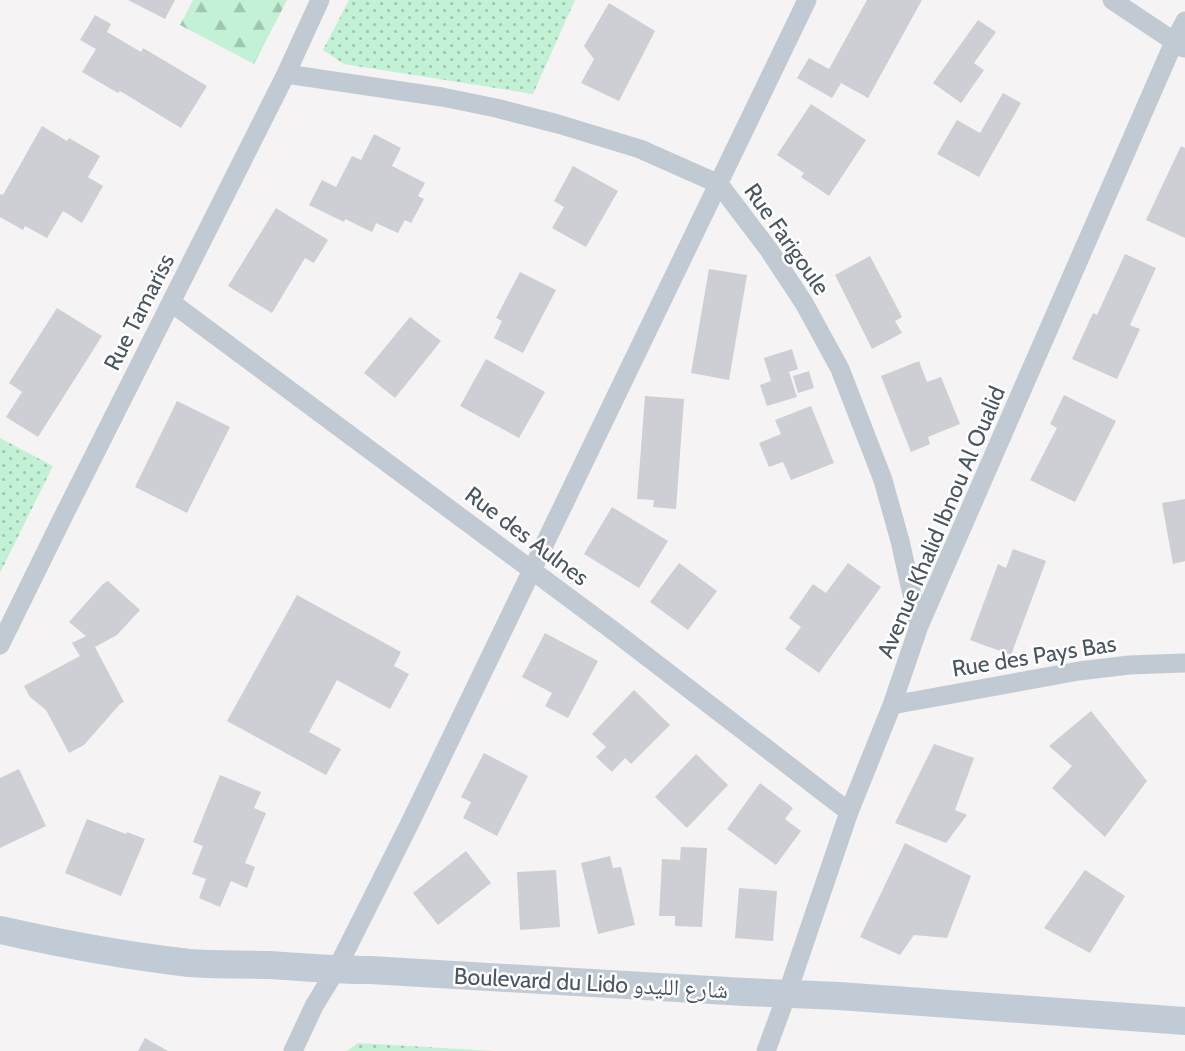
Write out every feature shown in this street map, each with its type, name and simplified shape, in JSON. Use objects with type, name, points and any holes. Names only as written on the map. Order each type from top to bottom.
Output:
[{"type":"main road","name":"Boulevard du Lido شارع الليدو","points":[[0,930],[101,951],[191,963],[370,970],[839,996],[1185,1021]]},
{"type":"street","name":"Rue Tamariss","points":[[0,645],[286,74],[320,0]]},
{"type":"street","points":[[292,1051],[409,825],[807,0]]},
{"type":"street","points":[[1112,0],[1180,45]]},
{"type":"street","name":"Avenue Khalid Ibnou Al Oualid","points":[[765,1051],[849,812],[892,705],[919,626],[1180,45],[1185,21]]},
{"type":"street","name":"Rue Farigoule","points":[[286,74],[442,97],[496,108],[640,149],[719,184],[769,250],[804,303],[840,369],[883,480],[919,626]]},
{"type":"street","name":"Rue des Aulnes","points":[[172,303],[615,632],[849,812]]},
{"type":"street","name":"Rue des Pays Bas","points":[[892,705],[1079,671],[1129,665],[1185,663]]},
{"type":"green space","points":[[193,0],[287,0],[254,64],[180,25]]},
{"type":"green space","points":[[349,0],[575,0],[533,94],[344,64],[323,50]]},
{"type":"green space","points":[[0,438],[53,466],[0,573]]},
{"type":"green space","points":[[358,1043],[494,1051],[347,1051]]},
{"type":"building","points":[[128,0],[175,0],[165,19]]},
{"type":"building","points":[[867,0],[922,0],[868,98],[841,83],[832,98],[797,78],[809,58],[829,69]]},
{"type":"building","points":[[609,3],[655,31],[619,101],[581,83],[594,59],[584,46]]},
{"type":"building","points":[[95,15],[111,24],[107,32],[141,52],[143,48],[207,86],[181,128],[120,91],[118,93],[82,72],[96,49],[80,40]]},
{"type":"building","points":[[978,20],[996,32],[974,63],[984,70],[961,103],[933,83]]},
{"type":"building","points":[[1003,93],[1021,103],[979,177],[937,154],[957,120],[980,133]]},
{"type":"building","points":[[811,104],[866,140],[829,196],[801,177],[804,173],[777,155]]},
{"type":"building","points":[[42,126],[100,156],[88,177],[103,186],[82,223],[63,211],[47,238],[25,226],[23,230],[0,217],[0,194],[3,195]]},
{"type":"building","points":[[374,134],[401,148],[392,166],[425,183],[418,196],[424,199],[411,223],[405,220],[398,233],[376,223],[372,232],[309,205],[322,180],[336,187],[352,156],[361,160]]},
{"type":"building","points":[[1181,146],[1185,148],[1185,238],[1146,220]]},
{"type":"building","points":[[573,166],[618,191],[586,247],[552,228],[564,207],[554,201]]},
{"type":"building","points":[[276,208],[328,240],[314,263],[305,258],[272,313],[228,286]]},
{"type":"building","points":[[1125,254],[1156,268],[1130,325],[1140,329],[1117,379],[1072,359],[1093,313],[1097,315]]},
{"type":"building","points":[[870,256],[902,317],[895,321],[902,333],[872,349],[835,275]]},
{"type":"building","points":[[709,269],[747,275],[729,380],[691,373]]},
{"type":"building","points":[[520,272],[556,290],[523,353],[494,338],[502,321],[496,318]]},
{"type":"building","points":[[57,308],[102,336],[38,437],[6,417],[22,392],[9,383]]},
{"type":"building","points":[[410,317],[441,341],[395,398],[364,373]]},
{"type":"building","points":[[792,349],[798,369],[789,372],[797,397],[767,406],[760,385],[771,381],[764,358]]},
{"type":"building","points":[[486,359],[545,392],[519,438],[460,406]]},
{"type":"building","points":[[919,361],[927,382],[941,377],[960,424],[928,437],[930,444],[911,452],[881,376]]},
{"type":"building","points":[[809,371],[814,388],[798,393],[793,376]]},
{"type":"building","points":[[1064,395],[1116,421],[1075,502],[1030,480],[1057,428],[1050,424]]},
{"type":"building","points":[[645,396],[684,399],[676,509],[653,507],[654,500],[637,499]]},
{"type":"building","points":[[177,401],[230,427],[187,513],[135,487]]},
{"type":"building","points":[[811,406],[834,463],[791,480],[783,462],[769,467],[759,443],[781,434],[775,420]]},
{"type":"building","points":[[1185,499],[1185,561],[1173,564],[1162,503]]},
{"type":"building","points":[[612,507],[668,541],[639,588],[584,554]]},
{"type":"building","points":[[1013,549],[1046,561],[1011,655],[970,640],[998,564],[1006,568]]},
{"type":"building","points":[[679,563],[717,591],[688,630],[650,602]]},
{"type":"building","points":[[848,563],[881,587],[819,673],[785,649],[801,627],[789,618],[813,584],[826,593]]},
{"type":"building","points":[[108,581],[140,610],[117,635],[95,647],[124,702],[84,745],[69,753],[46,710],[30,697],[24,686],[80,656],[72,643],[86,636],[69,622]]},
{"type":"building","points":[[297,595],[401,652],[394,666],[409,674],[390,709],[337,680],[309,732],[341,749],[326,775],[227,721]]},
{"type":"building","points":[[545,633],[598,661],[568,718],[545,706],[552,693],[522,677]]},
{"type":"building","points":[[634,690],[670,725],[631,764],[625,758],[612,772],[596,757],[606,747],[592,734]]},
{"type":"building","points":[[1091,711],[1147,781],[1105,837],[1052,788],[1072,766],[1049,746]]},
{"type":"building","points":[[934,744],[974,758],[955,810],[967,815],[946,843],[895,823]]},
{"type":"building","points":[[484,753],[528,776],[497,836],[463,818],[471,802],[461,797]]},
{"type":"building","points":[[696,754],[728,785],[687,828],[655,797]]},
{"type":"building","points":[[19,769],[46,826],[0,848],[0,778]]},
{"type":"building","points":[[220,775],[261,792],[254,808],[266,813],[245,863],[255,867],[247,888],[231,881],[220,907],[199,898],[206,879],[192,874],[203,846],[193,842]]},
{"type":"building","points":[[760,783],[793,808],[785,819],[801,831],[776,865],[727,829]]},
{"type":"building","points":[[87,819],[145,839],[121,896],[65,873]]},
{"type":"building","points":[[905,843],[971,876],[947,938],[914,935],[900,955],[860,937]]},
{"type":"building","points":[[681,847],[707,848],[702,927],[675,926],[675,916],[659,916],[662,859],[680,860]]},
{"type":"building","points":[[466,851],[491,883],[438,925],[413,893]]},
{"type":"building","points":[[610,856],[613,868],[621,867],[635,925],[598,934],[581,863]]},
{"type":"building","points":[[556,870],[560,927],[520,930],[517,872]]},
{"type":"building","points":[[1085,870],[1125,896],[1090,953],[1044,928]]},
{"type":"building","points":[[739,888],[777,891],[773,941],[735,938]]},
{"type":"building","points":[[145,1038],[168,1051],[138,1051]]}]
